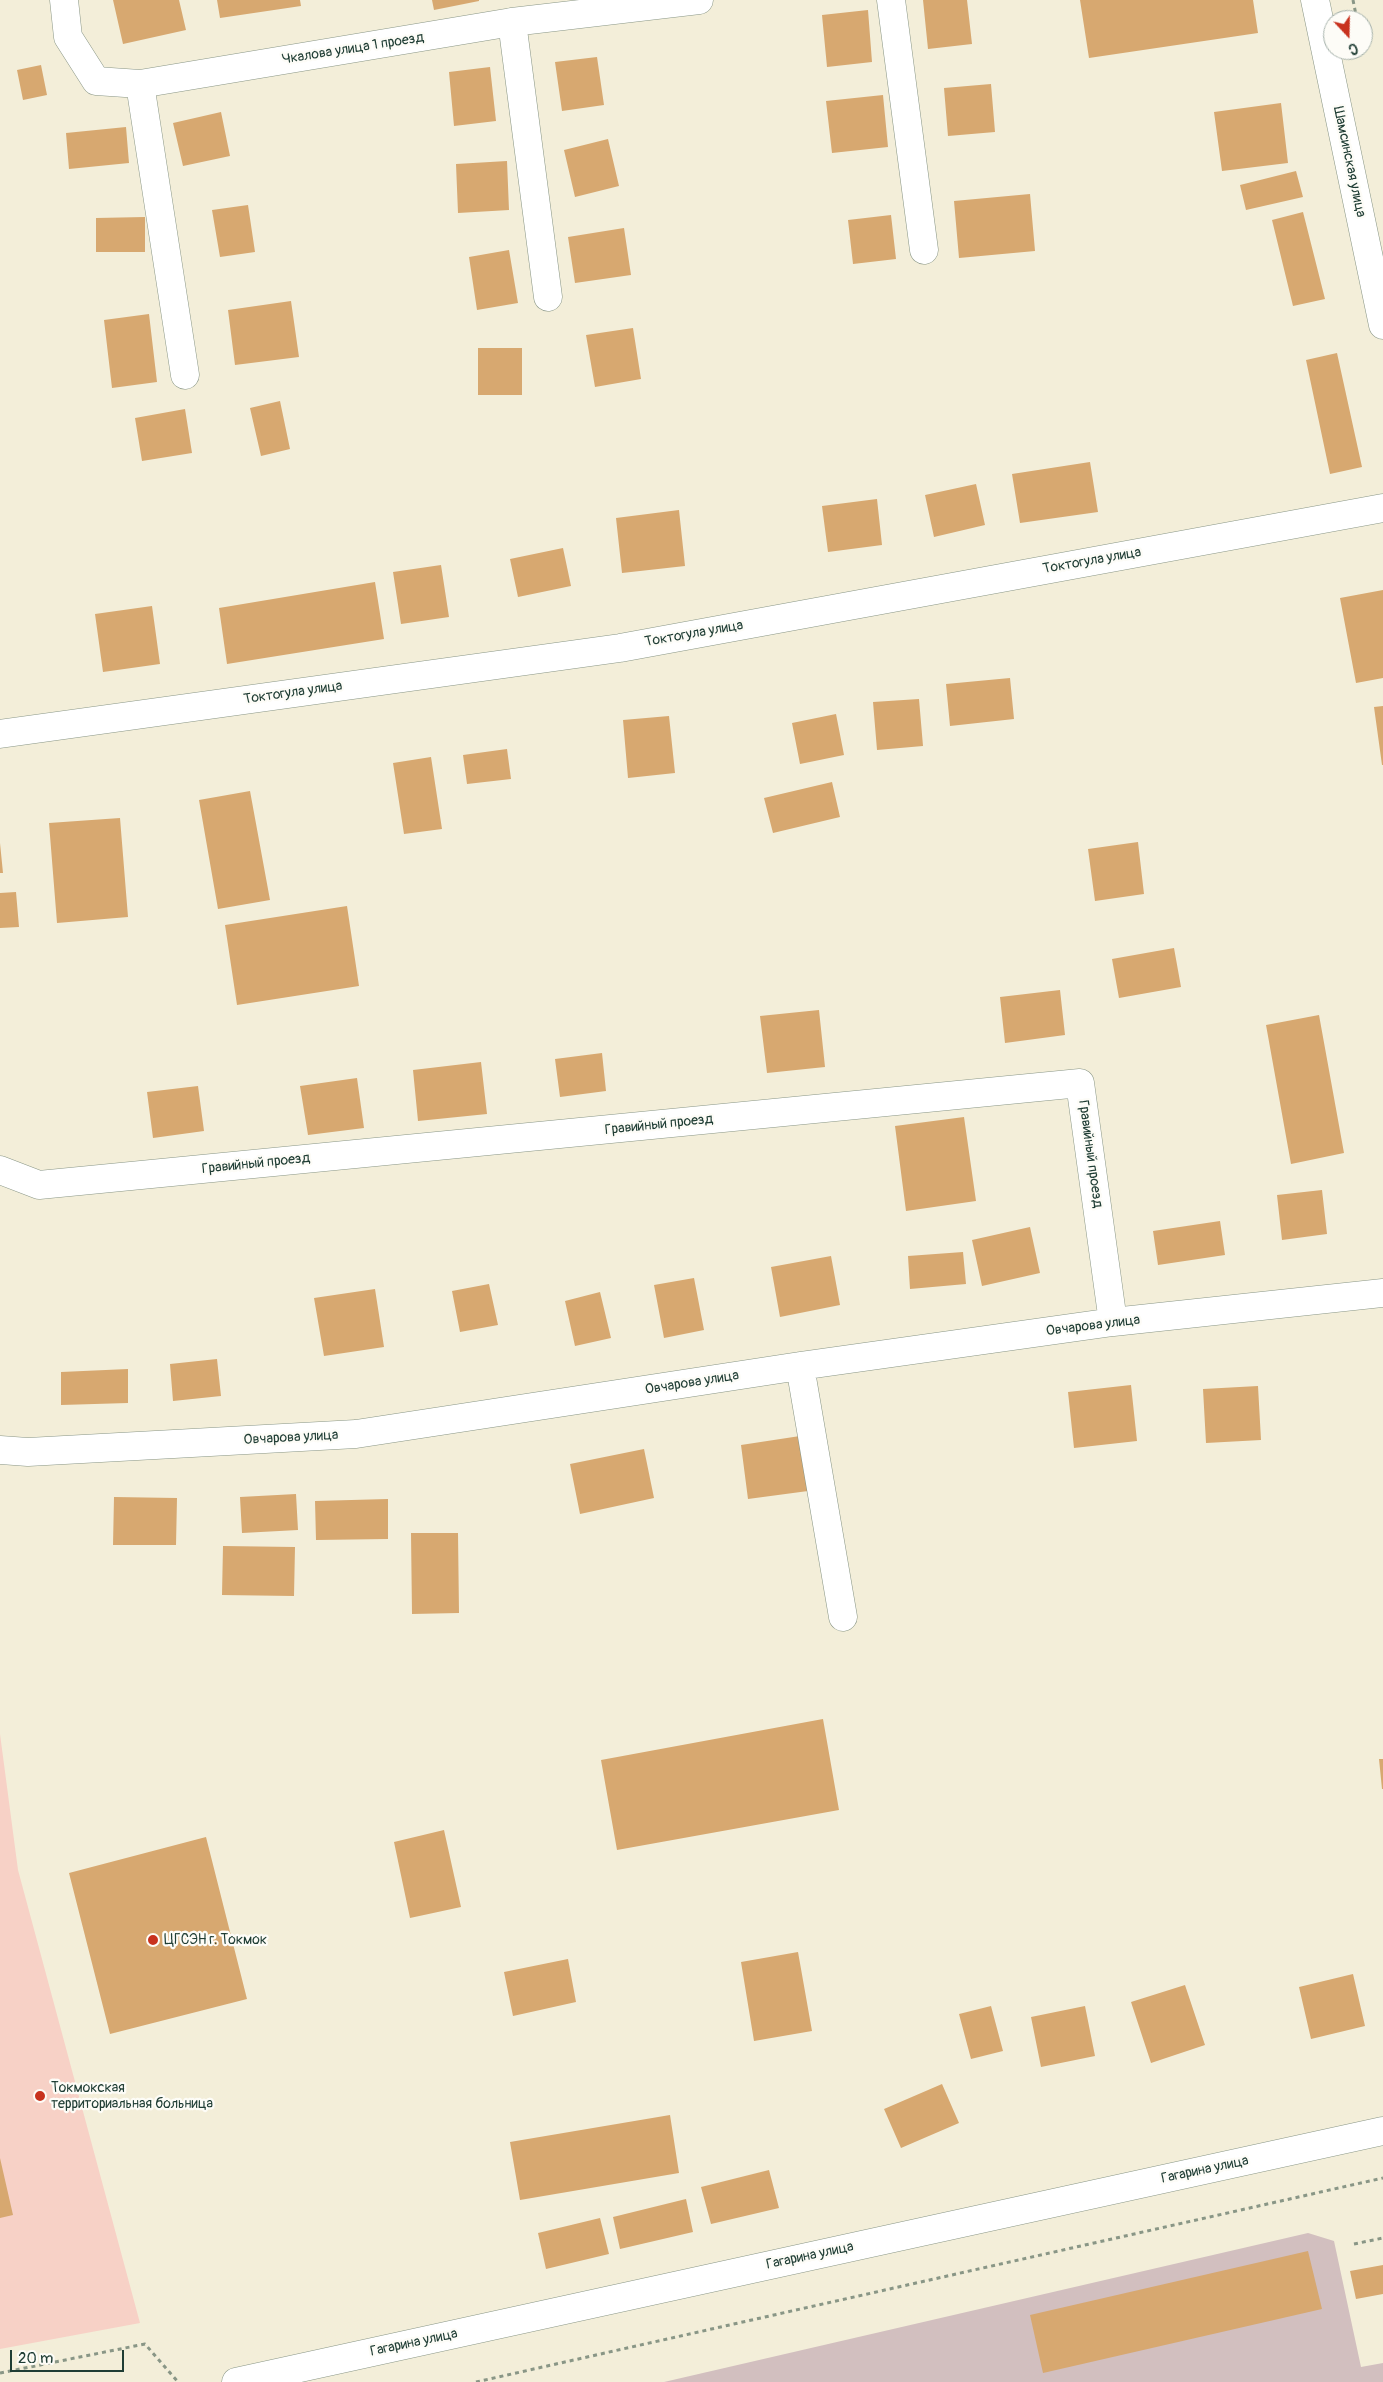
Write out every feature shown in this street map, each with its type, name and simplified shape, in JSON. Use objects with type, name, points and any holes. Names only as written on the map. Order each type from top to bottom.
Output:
[{"type":"street","name":"Чкалова улица 1 проезд","points":[[64,0],[68,38],[96,81],[140,84],[512,22],[699,0]]},
{"type":"street","points":[[891,0],[924,250]]},
{"type":"street","name":"Шамсинская улица","points":[[1315,0],[1383,325]]},
{"type":"street","points":[[512,22],[548,297]]},
{"type":"street","points":[[140,84],[185,375]]},
{"type":"street","name":"Токтогула улица","points":[[0,734],[620,648],[1383,508]]},
{"type":"street","name":"Гравийный проезд","points":[[0,1170],[39,1185],[1080,1083],[1113,1322]]},
{"type":"street","name":"Овчарова улица","points":[[0,1450],[28,1452],[356,1434],[800,1366],[1113,1322],[1383,1293]]},
{"type":"street","points":[[800,1366],[843,1617]]},
{"type":"street","name":"Гагарина улица","points":[[236,2382],[1383,2131]]},
{"type":"path","points":[[476,2382],[1383,2178]]},
{"type":"path","points":[[1354,2244],[1383,2238]]},
{"type":"path","points":[[0,2373],[145,2344],[178,2382]]},
{"type":"shaded area","name":"Токмокская территориальная больница","points":[[0,1734],[18,1870],[140,2323],[0,2349]]},
{"type":"shaded area","points":[[1308,2233],[1334,2241],[1361,2367],[1383,2363],[1383,2382],[664,2382]]},
{"type":"building","points":[[113,0],[179,0],[186,30],[123,44]]},
{"type":"building","points":[[217,0],[300,0],[301,6],[220,18]]},
{"type":"building","points":[[432,0],[479,0],[479,1],[434,10]]},
{"type":"building","points":[[923,0],[967,0],[972,44],[928,49]]},
{"type":"building","points":[[1080,0],[1253,0],[1258,33],[1089,58]]},
{"type":"building","points":[[868,10],[872,62],[827,67],[822,15]]},
{"type":"building","points":[[597,57],[604,105],[562,111],[555,62]]},
{"type":"building","points":[[41,65],[47,95],[23,100],[17,70]]},
{"type":"building","points":[[490,67],[496,121],[454,126],[449,72]]},
{"type":"building","points":[[991,84],[995,132],[948,136],[944,88]]},
{"type":"building","points":[[883,95],[888,147],[832,153],[826,101]]},
{"type":"building","points":[[1281,103],[1288,163],[1222,171],[1214,112]]},
{"type":"building","points":[[221,112],[230,156],[183,166],[173,123]]},
{"type":"building","points":[[126,127],[129,163],[69,169],[66,133]]},
{"type":"building","points":[[608,139],[619,186],[575,197],[564,150]]},
{"type":"building","points":[[507,161],[509,210],[458,213],[456,164]]},
{"type":"building","points":[[1296,171],[1303,197],[1246,210],[1240,185]]},
{"type":"building","points":[[1030,194],[1035,251],[959,258],[954,201]]},
{"type":"building","points":[[248,205],[255,252],[220,257],[212,210]]},
{"type":"building","points":[[1303,212],[1325,299],[1293,306],[1272,220]]},
{"type":"building","points":[[891,215],[896,259],[853,264],[848,220]]},
{"type":"building","points":[[145,217],[145,252],[96,252],[96,218]]},
{"type":"building","points":[[624,228],[631,275],[575,283],[568,237]]},
{"type":"building","points":[[509,250],[518,303],[477,310],[469,257]]},
{"type":"building","points":[[291,301],[299,357],[235,365],[228,310]]},
{"type":"building","points":[[149,314],[157,382],[112,388],[104,320]]},
{"type":"building","points":[[633,328],[641,379],[595,387],[586,335]]},
{"type":"building","points":[[478,348],[522,348],[522,395],[478,395]]},
{"type":"building","points":[[1337,353],[1362,467],[1330,474],[1306,360]]},
{"type":"building","points":[[280,401],[290,449],[261,456],[250,408]]},
{"type":"building","points":[[185,409],[192,453],[142,461],[135,418]]},
{"type":"building","points":[[1090,462],[1098,512],[1020,523],[1012,474]]},
{"type":"building","points":[[976,484],[985,525],[934,537],[925,495]]},
{"type":"building","points":[[877,499],[882,545],[828,552],[822,506]]},
{"type":"building","points":[[679,510],[685,566],[622,573],[616,518]]},
{"type":"building","points":[[563,548],[571,586],[518,597],[510,559]]},
{"type":"building","points":[[441,565],[449,617],[401,624],[393,572]]},
{"type":"building","points":[[375,582],[384,639],[227,664],[219,608]]},
{"type":"building","points":[[1383,590],[1383,678],[1356,683],[1340,598]]},
{"type":"building","points":[[152,606],[160,664],[103,672],[95,614]]},
{"type":"building","points":[[1010,678],[1014,719],[950,726],[946,684]]},
{"type":"building","points":[[919,699],[923,746],[877,750],[873,702]]},
{"type":"building","points":[[1383,706],[1383,765],[1382,765],[1374,707]]},
{"type":"building","points":[[836,714],[844,755],[800,764],[792,723]]},
{"type":"building","points":[[669,716],[675,773],[628,778],[623,720]]},
{"type":"building","points":[[507,749],[511,779],[467,784],[463,755]]},
{"type":"building","points":[[431,757],[442,829],[404,834],[393,763]]},
{"type":"building","points":[[832,782],[840,817],[773,833],[764,798]]},
{"type":"building","points":[[250,791],[270,900],[218,909],[199,800]]},
{"type":"building","points":[[120,818],[128,917],[57,923],[49,823]]},
{"type":"building","points":[[1138,842],[1144,894],[1095,901],[1088,849]]},
{"type":"building","points":[[0,843],[3,873],[0,873]]},
{"type":"building","points":[[16,892],[19,927],[0,928],[0,893]]},
{"type":"building","points":[[347,906],[359,986],[237,1005],[225,925]]},
{"type":"building","points":[[1174,948],[1181,987],[1119,998],[1112,959]]},
{"type":"building","points":[[1060,990],[1065,1035],[1005,1043],[1000,997]]},
{"type":"building","points":[[819,1010],[825,1067],[767,1073],[760,1016]]},
{"type":"building","points":[[1319,1015],[1344,1153],[1291,1164],[1266,1025]]},
{"type":"building","points":[[602,1053],[606,1091],[560,1097],[555,1059]]},
{"type":"building","points":[[481,1062],[487,1114],[418,1121],[413,1070]]},
{"type":"building","points":[[357,1078],[364,1128],[308,1135],[300,1086]]},
{"type":"building","points":[[198,1086],[204,1131],[153,1138],[147,1092]]},
{"type":"building","points":[[964,1117],[976,1201],[906,1211],[895,1126]]},
{"type":"building","points":[[1322,1190],[1327,1234],[1282,1240],[1277,1195]]},
{"type":"building","points":[[1220,1221],[1225,1255],[1158,1265],[1153,1231]]},
{"type":"building","points":[[1030,1227],[1040,1273],[982,1286],[972,1240]]},
{"type":"building","points":[[963,1252],[966,1284],[910,1289],[908,1256]]},
{"type":"building","points":[[831,1256],[840,1305],[780,1317],[771,1267]]},
{"type":"building","points":[[694,1278],[704,1330],[664,1338],[654,1285]]},
{"type":"building","points":[[489,1284],[498,1325],[460,1332],[452,1291]]},
{"type":"building","points":[[375,1289],[384,1347],[324,1356],[314,1298]]},
{"type":"building","points":[[600,1292],[611,1338],[575,1346],[565,1301]]},
{"type":"building","points":[[217,1359],[221,1396],[173,1401],[170,1364]]},
{"type":"building","points":[[128,1369],[128,1403],[61,1405],[61,1372]]},
{"type":"building","points":[[1131,1385],[1137,1441],[1074,1448],[1068,1392]]},
{"type":"building","points":[[1258,1386],[1261,1440],[1206,1443],[1203,1389]]},
{"type":"building","points":[[800,1436],[808,1491],[748,1499],[741,1445]]},
{"type":"building","points":[[644,1449],[654,1498],[580,1514],[570,1464]]},
{"type":"building","points":[[296,1494],[298,1530],[242,1533],[240,1497]]},
{"type":"building","points":[[114,1497],[177,1498],[176,1545],[113,1545]]},
{"type":"building","points":[[388,1499],[388,1539],[316,1540],[315,1501]]},
{"type":"building","points":[[411,1533],[458,1533],[459,1613],[412,1614]]},
{"type":"building","points":[[223,1546],[295,1547],[294,1596],[222,1595]]},
{"type":"building","points":[[823,1719],[839,1810],[617,1850],[601,1760]]},
{"type":"building","points":[[1379,1759],[1383,1759],[1383,1789],[1382,1789]]},
{"type":"building","points":[[444,1830],[461,1907],[410,1918],[394,1842]]},
{"type":"building","points":[[206,1837],[247,1999],[110,2034],[69,1873]]},
{"type":"building","points":[[798,1952],[812,2031],[754,2041],[741,1962]]},
{"type":"building","points":[[568,1959],[576,2002],[513,2016],[504,1972]]},
{"type":"building","points":[[1353,1974],[1365,2026],[1311,2039],[1299,1987]]},
{"type":"building","points":[[1185,1985],[1205,2045],[1151,2063],[1131,2002]]},
{"type":"building","points":[[991,2006],[1003,2051],[971,2059],[959,2014]]},
{"type":"building","points":[[1085,2006],[1095,2056],[1041,2067],[1031,2017]]},
{"type":"building","points":[[942,2084],[959,2123],[901,2148],[884,2109]]},
{"type":"building","points":[[670,2115],[679,2173],[520,2200],[510,2142]]},
{"type":"building","points":[[0,2158],[13,2215],[0,2218]]},
{"type":"building","points":[[769,2170],[779,2208],[711,2224],[701,2187]]},
{"type":"building","points":[[686,2199],[693,2232],[620,2249],[613,2217]]},
{"type":"building","points":[[600,2218],[609,2254],[546,2269],[538,2233]]},
{"type":"building","points":[[1308,2251],[1322,2309],[1043,2373],[1030,2315]]},
{"type":"building","points":[[1383,2265],[1383,2294],[1356,2299],[1350,2271]]},
{"type":"place","name":"ЦГСЭН г. Токмок","points":[[153,1940]]},
{"type":"place","name":"Токмокская территориальная больница","points":[[40,2096]]}]
